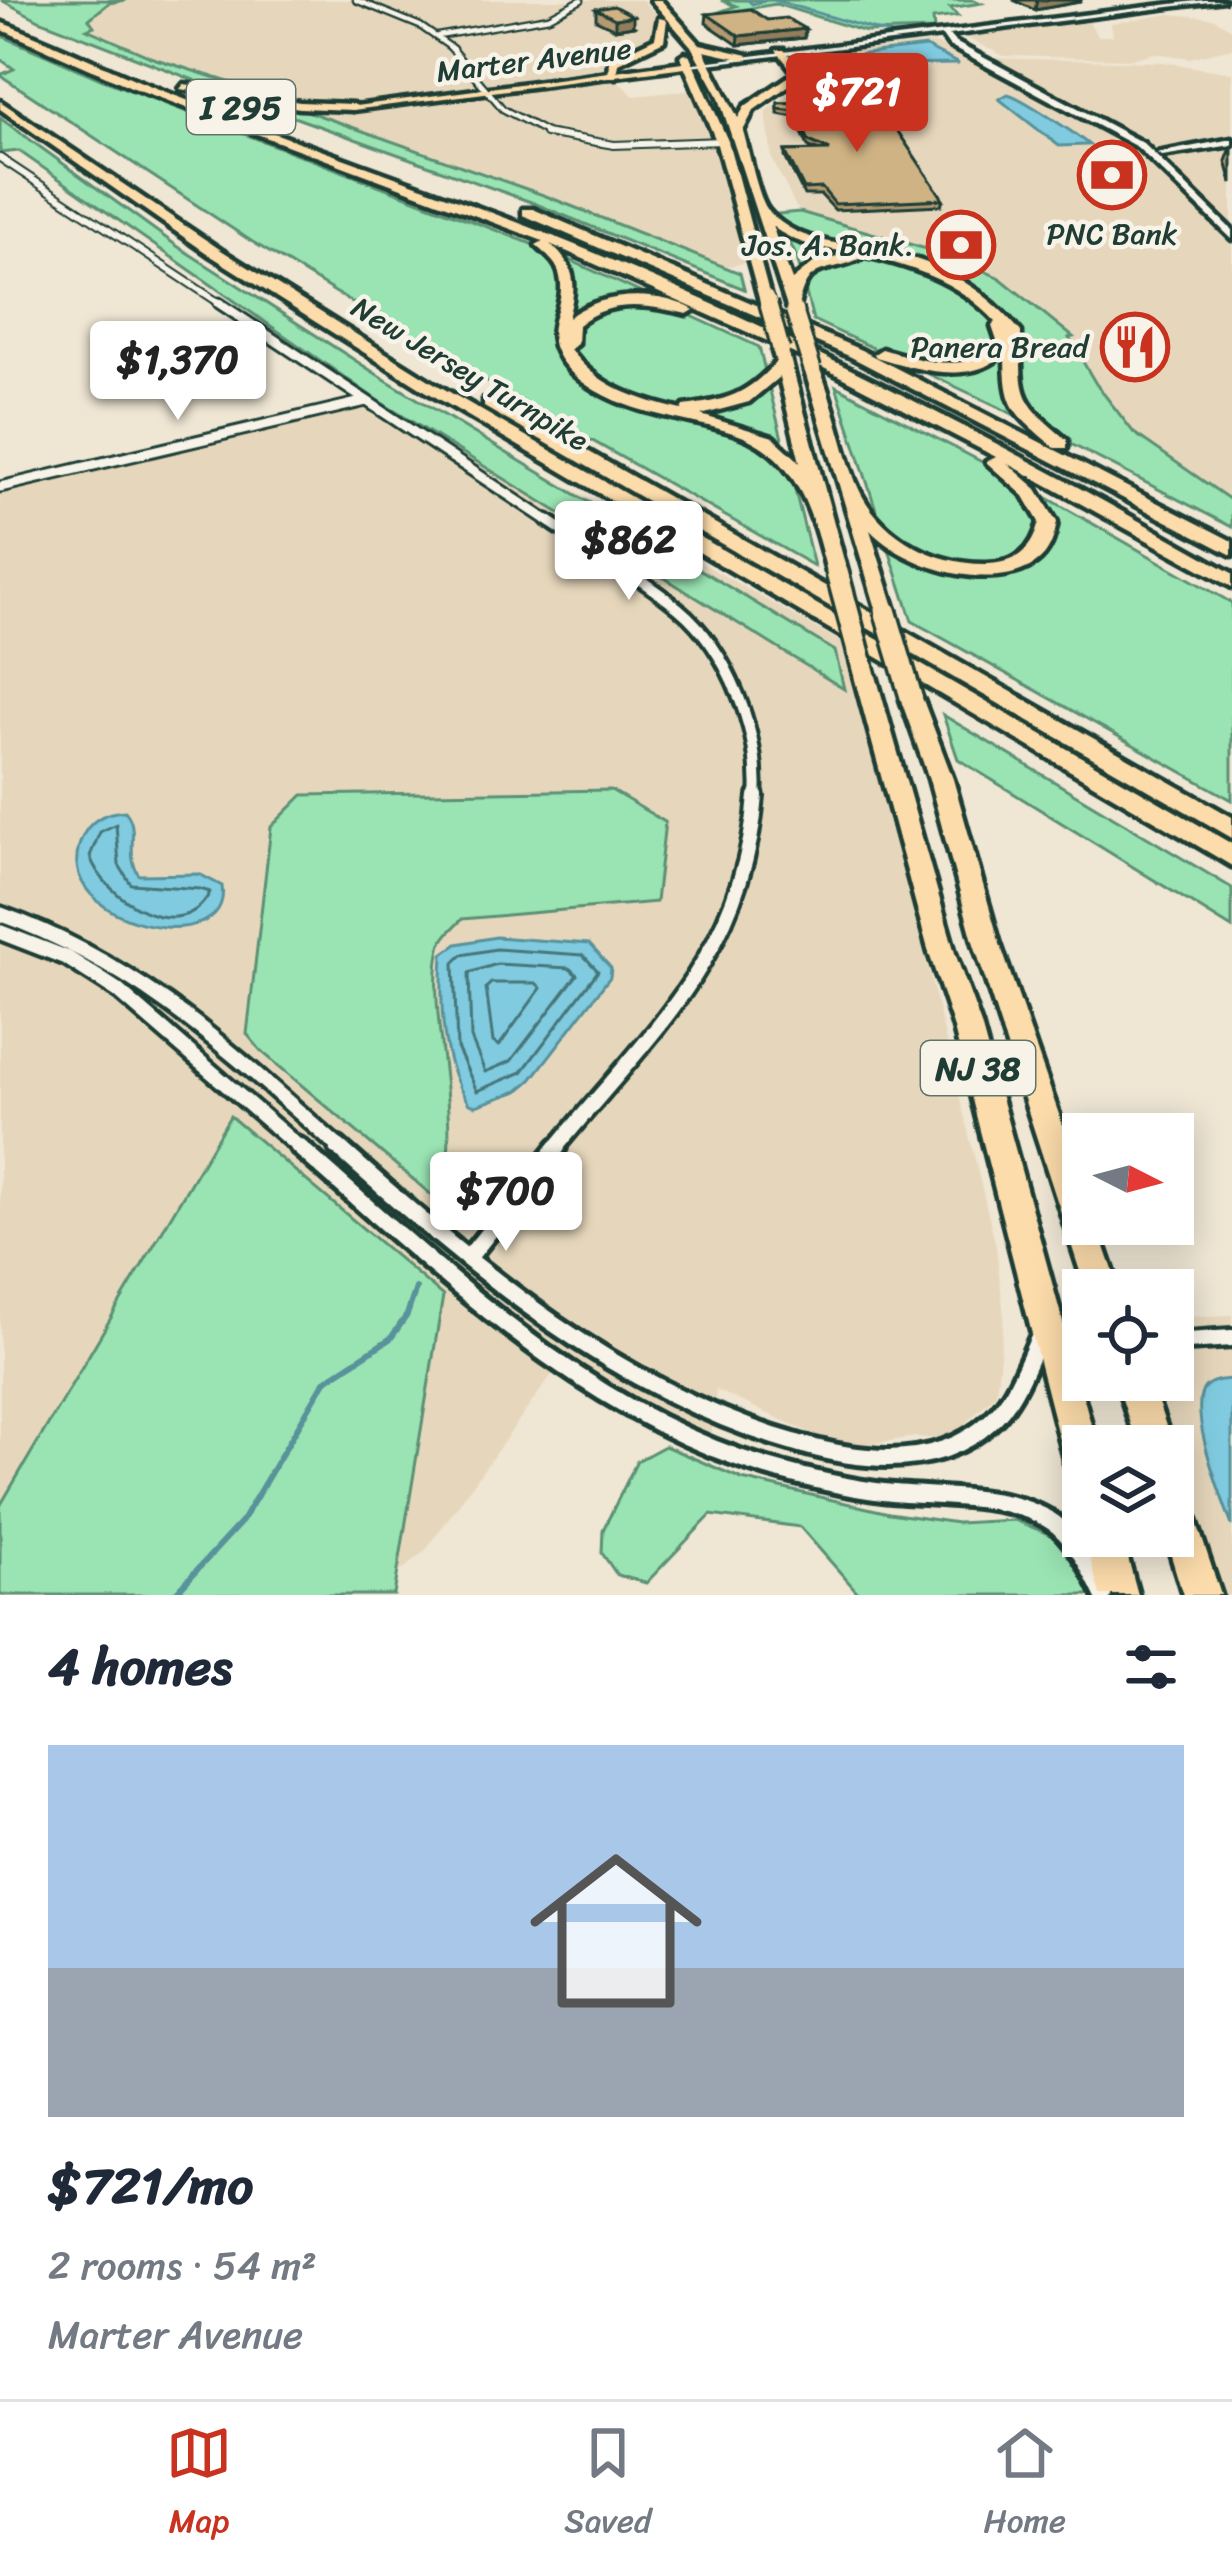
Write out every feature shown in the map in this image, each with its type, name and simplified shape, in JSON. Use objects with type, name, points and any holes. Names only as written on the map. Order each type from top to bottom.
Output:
[{"type":"highway","name":"NJ 38","points":[[642,0],[662,20],[690,64],[722,141],[1073,1425]]},
{"type":"highway","name":"NJ 38","points":[[656,0],[698,47],[739,128],[759,209],[796,314],[912,700],[941,778],[986,941],[1096,1269]]},
{"type":"highway","name":"I 295","points":[[0,9],[265,116]]},
{"type":"highway","points":[[612,75],[614,62],[659,39],[662,20]]},
{"type":"highway","name":"I 295","points":[[0,25],[114,75],[512,224],[757,330],[924,413],[1232,581]]},
{"type":"highway","points":[[698,47],[744,57]]},
{"type":"highway","points":[[739,128],[749,108],[800,73],[780,52]]},
{"type":"highway","points":[[184,87],[301,105],[353,107]]},
{"type":"highway","name":"New Jersey Turnpike","points":[[0,91],[205,229],[409,356],[1232,829]]},
{"type":"highway","name":"New Jersey Turnpike","points":[[0,104],[216,253],[411,375],[1232,856]]},
{"type":"highway","points":[[485,196],[796,314],[905,361],[945,367],[993,357],[1005,340],[997,321],[961,290],[930,274],[880,259],[831,260],[808,270],[795,285],[796,314]]},
{"type":"highway","points":[[759,209],[796,236],[913,262],[976,294],[1013,332],[1013,392],[1028,416],[1064,447],[1143,499]]},
{"type":"highway","points":[[512,224],[567,266],[571,284],[557,336],[574,367],[600,388],[638,406],[734,430],[774,446],[787,457],[820,512]]},
{"type":"highway","points":[[757,330],[667,304],[633,301],[589,310],[570,324],[567,333],[573,352],[608,383],[640,400],[676,409],[714,410],[745,400],[782,356]]},
{"type":"highway","points":[[796,314],[1232,549]]},
{"type":"highway","points":[[844,481],[883,533],[912,555],[975,569],[1015,564],[1030,557],[1048,536],[1048,522],[1031,494],[1002,466],[924,413]]},
{"type":"highway","points":[[1108,1557],[1118,1595]]},
{"type":"highway","points":[[1190,1557],[1202,1595]]},
{"type":"main road","points":[[948,39],[1221,0]]},
{"type":"main road","points":[[948,39],[1162,153],[1232,226]]},
{"type":"main road","points":[[948,39],[1135,142],[1232,236]]},
{"type":"main road","name":"Marter Avenue","points":[[353,107],[780,52],[948,39]]},
{"type":"main road","points":[[1162,153],[1232,142]]},
{"type":"street","points":[[356,0],[438,36],[524,123],[584,141],[722,141]]},
{"type":"street","points":[[438,36],[549,17],[581,0]]},
{"type":"street","points":[[0,158],[680,609],[731,673],[745,709],[757,805],[752,845],[734,906],[712,953],[668,1017],[469,1257]]},
{"type":"street","points":[[0,487],[366,401]]},
{"type":"street","points":[[0,914],[105,957],[152,988],[566,1334],[686,1405],[774,1439],[857,1458],[931,1453],[963,1441],[990,1422],[1011,1395],[1046,1324]]},
{"type":"street","points":[[0,932],[67,958],[117,990],[489,1312],[597,1390],[710,1450],[780,1472],[882,1492],[995,1501],[1057,1525],[1090,1567],[1103,1595]]},
{"type":"street","points":[[1194,1341],[1232,1338]]},
{"type":"shaded area","points":[[4,0],[642,0],[662,20],[662,36],[613,62],[612,75],[634,96],[701,89],[756,261],[701,271],[508,191],[135,59]]},
{"type":"shaded area","points":[[1170,14],[1213,18],[1232,30],[1232,48],[1190,58],[1155,53],[1132,59],[1004,56],[962,36],[1089,21],[1097,36],[1113,36],[1111,23]]},
{"type":"shaded area","points":[[933,43],[981,58],[1163,62],[1232,73],[1232,501],[1134,432],[1096,384],[1071,336],[1000,278],[950,256],[808,216],[796,207],[772,159],[766,111],[805,82],[798,58]]},
{"type":"shaded area","points":[[400,392],[850,647],[996,1246],[1004,1317],[996,1394],[948,1440],[915,1437],[870,1444],[830,1442],[716,1390],[710,1450],[558,1366],[425,1551],[372,1595],[0,1595],[0,486]]},
{"type":"shaded area","points":[[1232,1315],[1232,1595],[1222,1595],[1194,1502],[1194,1425],[1171,1425],[1163,1401],[1194,1401],[1194,1316]]},
{"type":"green space","points":[[1,0],[126,0],[109,3],[89,19],[94,26],[87,29],[153,58],[263,93],[227,93],[39,20]]},
{"type":"green space","points":[[721,0],[981,3],[950,8],[958,16],[933,19],[934,30],[866,32],[776,4],[711,15],[736,6]]},
{"type":"green space","points":[[0,35],[101,79],[550,251],[759,347],[814,566],[419,343],[251,241],[0,75],[14,69],[0,59]]},
{"type":"green space","points":[[260,105],[290,105],[546,196],[740,273],[744,289],[531,202]]},
{"type":"green space","points":[[0,118],[177,246],[381,377],[835,651],[844,689],[377,400],[19,151],[0,153]]},
{"type":"green space","points":[[800,212],[950,256],[1000,278],[1073,337],[1069,338],[1096,384],[1134,433],[1232,501],[1232,527],[997,406],[813,320],[797,258],[777,214]]},
{"type":"green space","points":[[836,386],[1009,476],[1232,603],[1232,800],[912,621]]},
{"type":"green space","points":[[943,715],[1232,888],[1232,928],[958,759]]},
{"type":"green space","points":[[611,790],[665,822],[656,902],[462,919],[441,944],[438,1008],[449,1145],[435,1198],[261,1051],[247,1034],[271,827],[303,795]]},
{"type":"green space","points":[[230,1116],[443,1296],[394,1595],[0,1595],[0,1506]]},
{"type":"green space","points":[[665,1446],[742,1479],[889,1513],[957,1523],[1014,1520],[1052,1535],[1062,1548],[1062,1557],[1070,1557],[1088,1580],[1091,1595],[860,1595],[800,1527],[711,1515],[646,1583],[617,1575],[602,1553],[603,1530],[637,1461]]},
{"type":"water","points":[[926,47],[959,64],[824,66],[813,60]]},
{"type":"water","points":[[1008,94],[1089,145],[1059,146],[999,99]]},
{"type":"water","points":[[125,811],[132,826],[133,859],[139,875],[199,874],[222,886],[218,909],[200,923],[174,927],[143,923],[114,912],[90,894],[78,869],[81,840],[98,818]]},
{"type":"water","points":[[496,937],[589,944],[611,968],[610,977],[531,1080],[518,1091],[476,1106],[469,1104],[459,1087],[447,1051],[443,954],[457,944]]},
{"type":"water","points":[[1232,1379],[1232,1526],[1208,1455],[1200,1398],[1205,1387]]},
{"type":"building","points":[[614,6],[633,16],[615,19],[596,9]]},
{"type":"building","points":[[751,9],[767,20],[786,18],[805,29],[739,36],[707,14]]},
{"type":"building","points":[[878,102],[943,199],[835,204],[822,188],[804,189],[785,151],[830,150],[809,141],[795,111],[778,109],[778,103]]},
{"type":"waterway","points":[[748,0],[752,4],[767,0]]},
{"type":"waterway","points":[[774,0],[892,35],[915,34]]},
{"type":"waterway","points":[[174,1595],[242,1521],[325,1381],[391,1338],[407,1315],[416,1288]]},
{"type":"place","name":"PNC Bank","points":[[1112,175]]},
{"type":"place","name":"Jos. A. Bank.","points":[[961,245]]},
{"type":"place","name":"Panera Bread","points":[[1135,347]]}]
